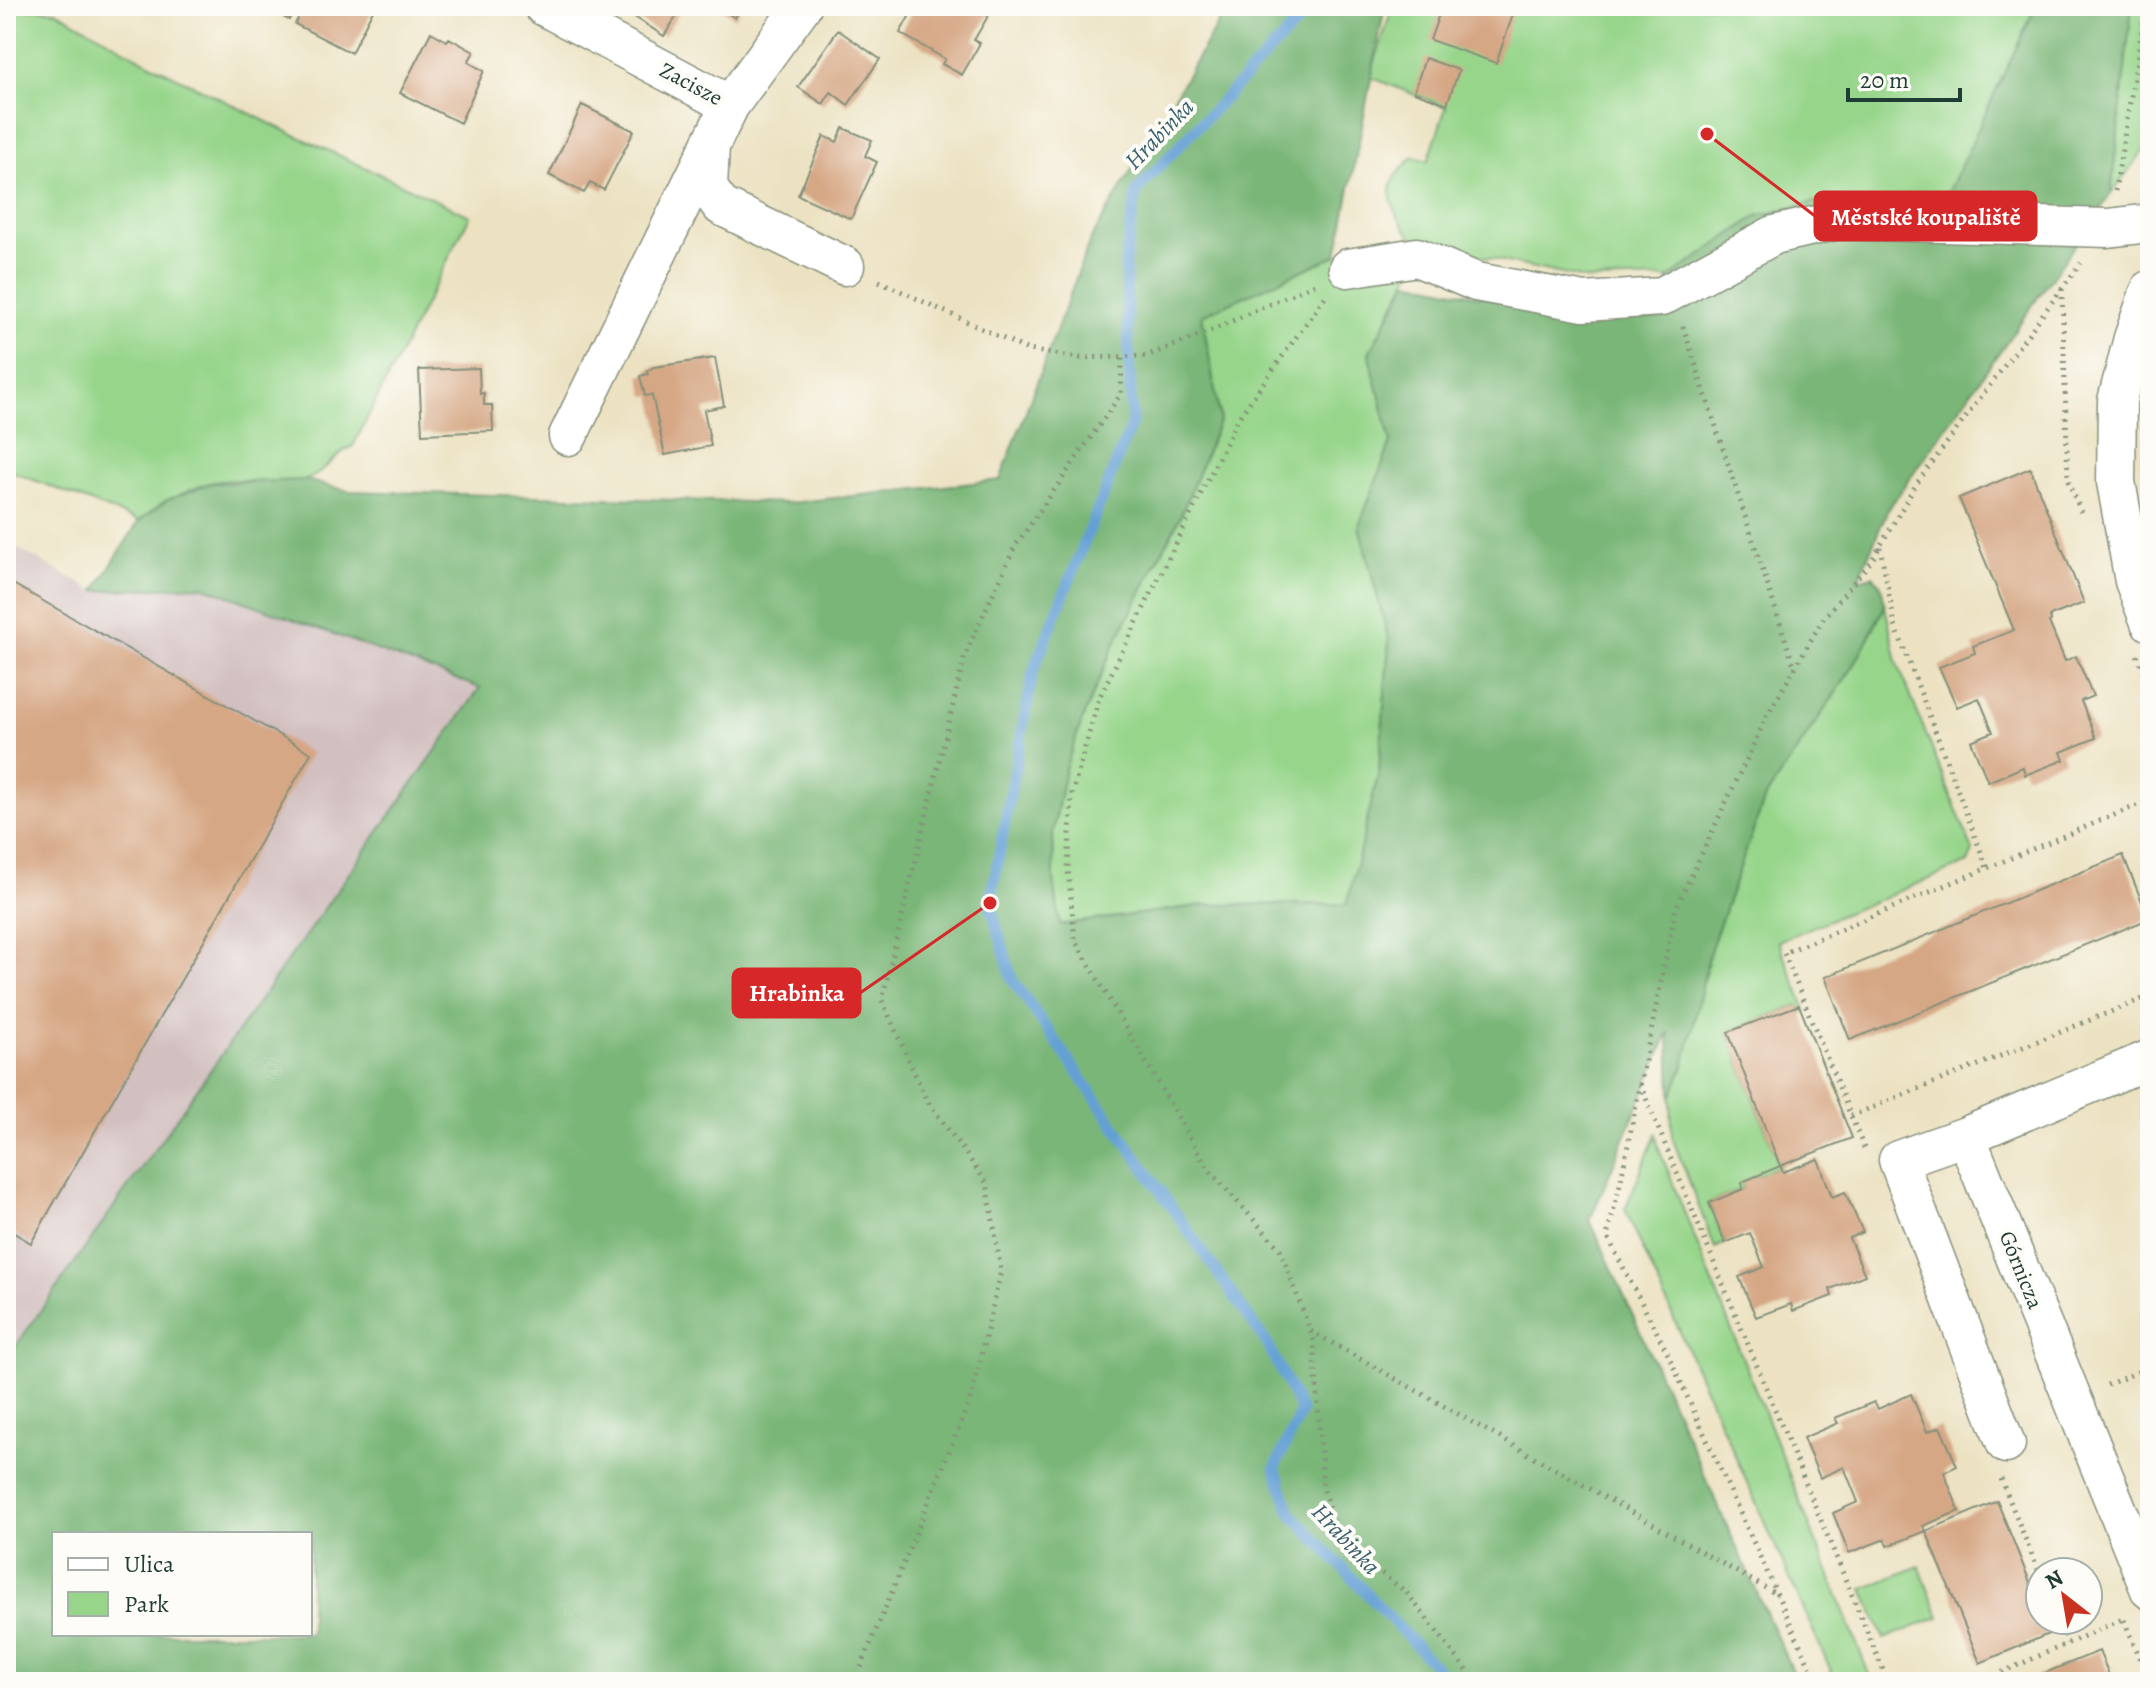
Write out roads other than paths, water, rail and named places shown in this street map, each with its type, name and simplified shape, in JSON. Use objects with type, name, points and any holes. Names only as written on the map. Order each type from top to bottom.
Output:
[{"type":"street","name":"Zacisze","points":[[543,6],[730,105],[802,6]]},
{"type":"street","points":[[568,436],[730,105]]},
{"type":"street","points":[[711,146],[708,188],[721,206],[845,266]]},
{"type":"street","points":[[1348,268],[1417,257],[1476,282],[1584,302],[1661,297],[1774,235],[1839,220],[2108,228],[2150,223]]},
{"type":"street","points":[[2149,620],[2134,581],[2116,482],[2117,401],[2133,338],[2150,290]]},
{"type":"street","points":[[2006,1444],[1898,1160],[1966,1136],[2150,1059]]},
{"type":"street","name":"Górnicza","points":[[1966,1136],[2144,1602]]},
{"type":"waterway","name":"Hrabinka","points":[[1313,6],[1137,190],[1125,261],[1132,423],[1033,672],[990,903],[1012,979],[1268,1345],[1301,1411],[1275,1468],[1291,1513],[1450,1682]]},
{"type":"place","name":"Městské koupaliště","points":[[1707,134]]},
{"type":"place","name":"Hrabinka","points":[[990,903]]}]
